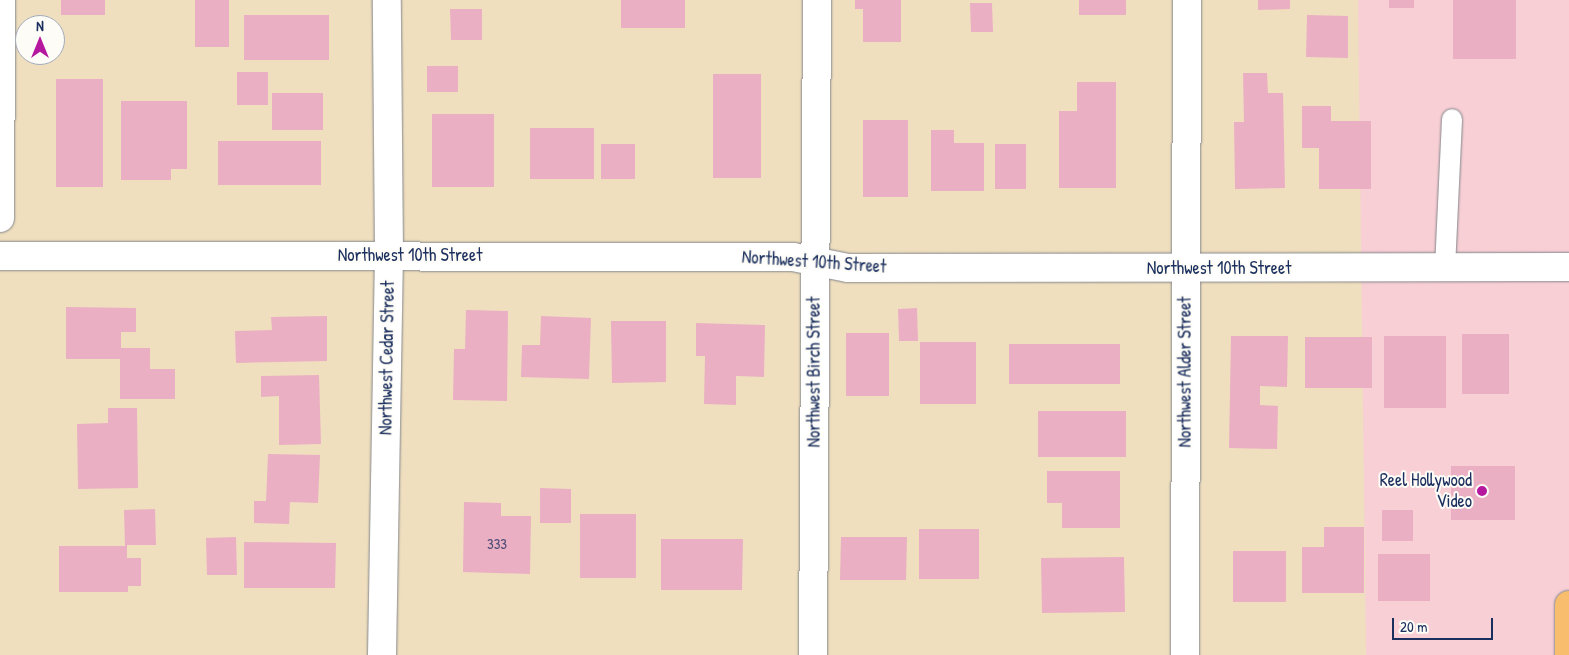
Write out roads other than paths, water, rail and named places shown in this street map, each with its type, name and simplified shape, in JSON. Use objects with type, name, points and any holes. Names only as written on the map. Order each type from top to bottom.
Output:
[{"type":"highway","points":[[1569,605],[1569,655]]},
{"type":"street","points":[[0,218],[1,0]]},
{"type":"street","name":"Northwest Cedar Street","points":[[382,655],[389,254],[387,0]]},
{"type":"street","name":"Northwest Birch Street","points":[[813,655],[817,0]]},
{"type":"street","name":"Northwest Alder Street","points":[[1185,655],[1185,268],[1188,0]]},
{"type":"street","name":"Northwest 10th Street","points":[[0,256],[389,254],[793,257],[848,268],[1569,267]]},
{"type":"lane","points":[[1445,268],[1452,119]]},
{"type":"place","name":"Reel Hollywood Video","points":[[1482,491]]}]
